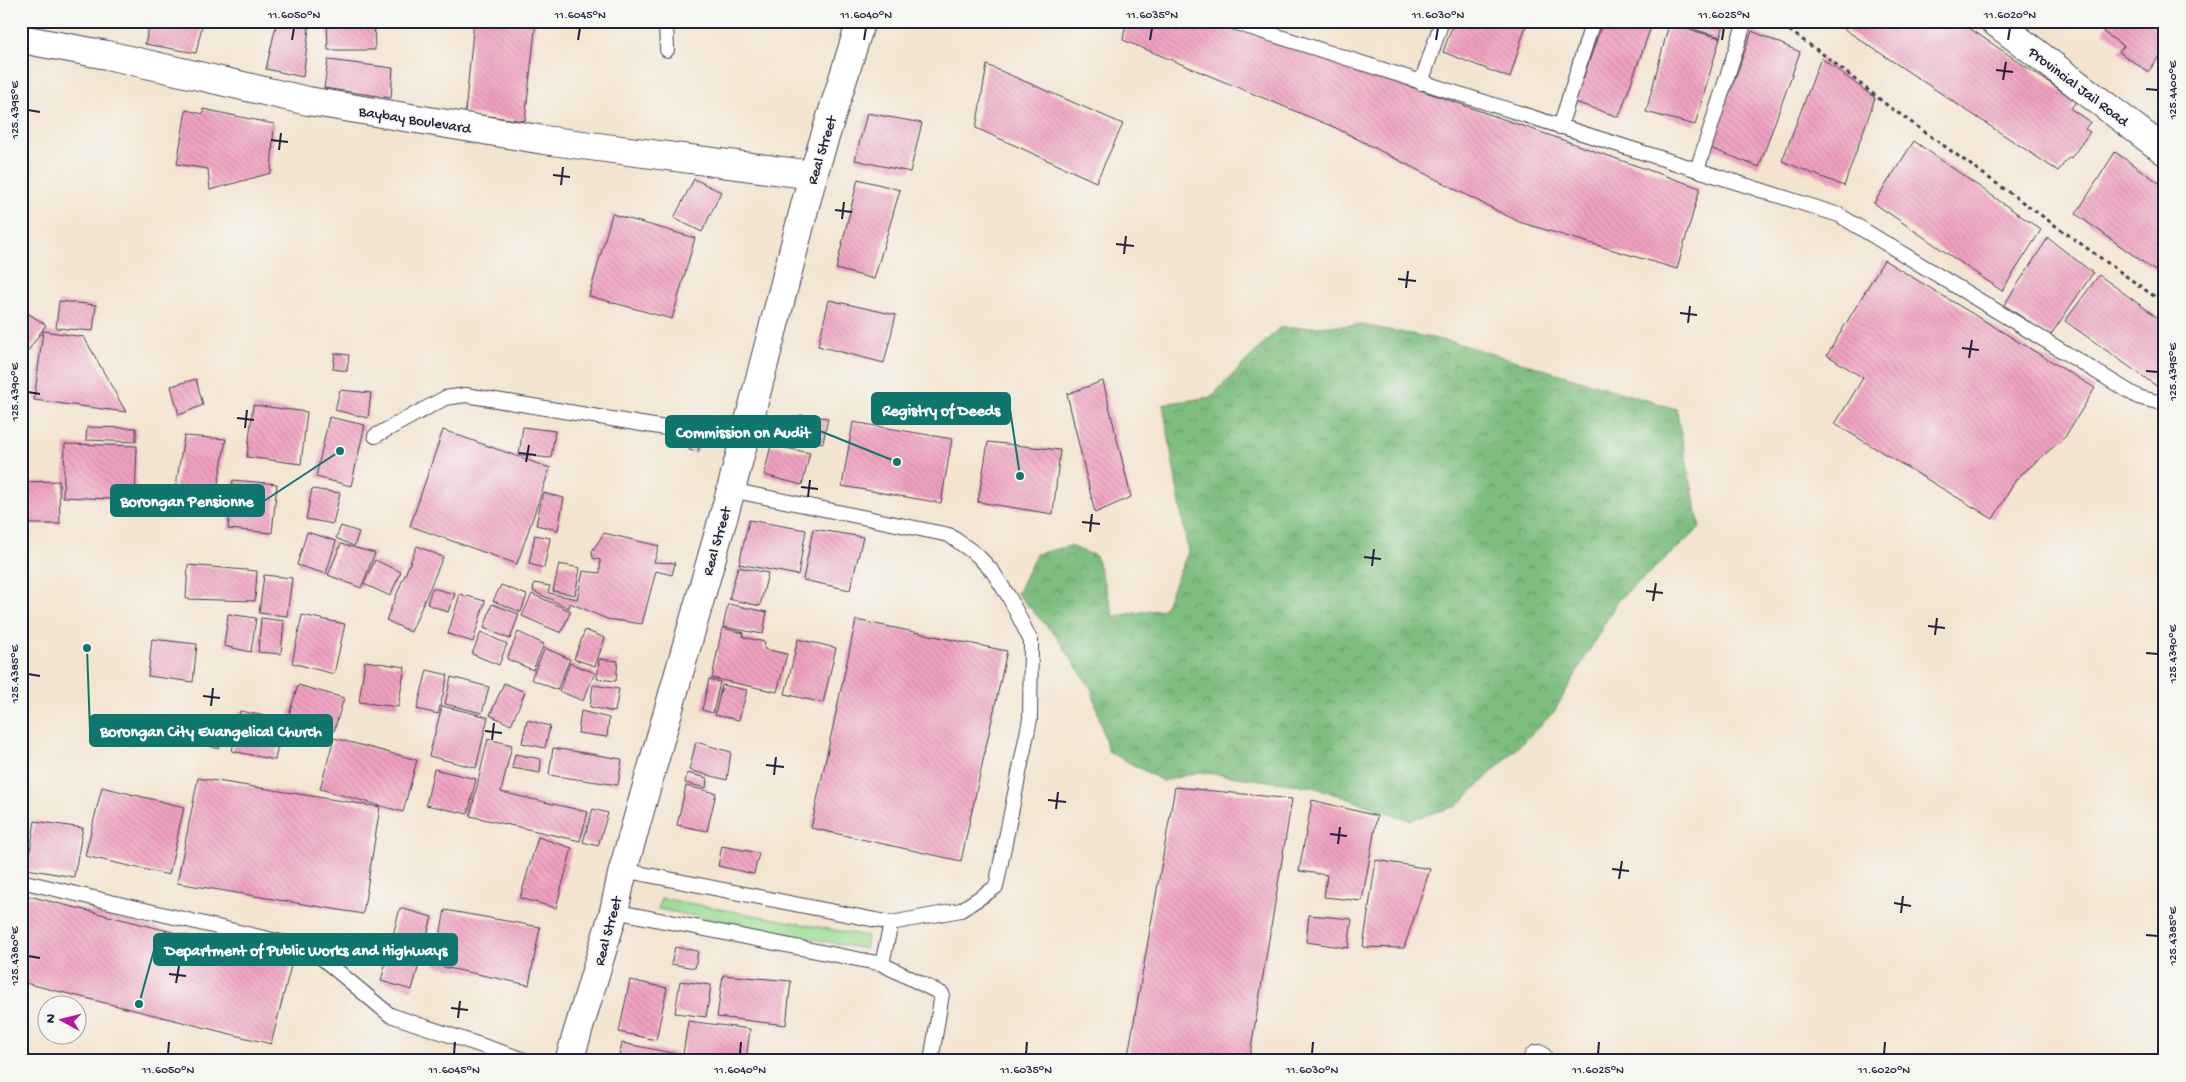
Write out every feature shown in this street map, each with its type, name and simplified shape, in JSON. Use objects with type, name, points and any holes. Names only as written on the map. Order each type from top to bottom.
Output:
[{"type":"main road","name":"Real Street","points":[[570,1061],[614,911],[623,870],[731,490],[813,175],[861,21]]},
{"type":"main road","name":"Provincial Jail Road","points":[[1994,21],[2165,151]]},
{"type":"main road","name":"Baybay Boulevard","points":[[21,38],[107,55],[308,101],[544,140],[813,175]]},
{"type":"lane","points":[[666,21],[667,50]]},
{"type":"lane","points":[[1230,21],[1839,215],[2138,397],[2165,404]]},
{"type":"lane","points":[[1421,83],[1442,21]]},
{"type":"lane","points":[[1560,127],[1593,21]]},
{"type":"lane","points":[[1697,170],[1745,21]]},
{"type":"lane","points":[[375,436],[444,398],[466,396],[744,441]]},
{"type":"lane","points":[[623,870],[891,923],[961,910],[996,888],[1030,718],[1031,641],[1009,597],[993,572],[977,555],[949,535],[731,490]]},
{"type":"lane","points":[[21,881],[311,949],[390,1015],[528,1061]]},
{"type":"lane","points":[[614,911],[882,964],[942,994],[931,1061]]},
{"type":"lane","points":[[882,964],[891,923]]},
{"type":"path","points":[[1776,21],[1824,55],[1887,105],[2165,304]]},
{"type":"green space","points":[[1362,325],[1453,342],[1676,409],[1700,528],[1618,600],[1554,712],[1457,806],[1409,820],[1314,787],[1199,772],[1163,781],[1108,751],[1092,690],[1057,637],[1017,594],[1036,554],[1070,546],[1096,556],[1114,616],[1164,609],[1188,552],[1163,404],[1211,397],[1279,328]]},
{"type":"green space","points":[[661,898],[867,936],[865,949],[658,909]]},
{"type":"building","points":[[143,21],[203,21],[196,53],[145,44],[149,27],[145,27]]},
{"type":"building","points":[[277,21],[309,28],[303,77],[266,69]]},
{"type":"building","points":[[327,21],[374,21],[375,50],[328,50]]},
{"type":"building","points":[[474,21],[536,21],[525,121],[465,113]]},
{"type":"building","points":[[1126,21],[1223,21],[1700,188],[1677,269],[1519,222],[1336,128],[1123,40]]},
{"type":"building","points":[[1454,21],[1527,21],[1510,78],[1443,52]]},
{"type":"building","points":[[1603,21],[1653,21],[1619,117],[1575,102]]},
{"type":"building","points":[[1672,21],[1724,21],[1721,37],[1671,23]]},
{"type":"building","points":[[1848,21],[1959,21],[2076,101],[2071,109],[2090,122],[2085,129],[2090,132],[2071,158],[2069,157],[2058,171],[1844,29]]},
{"type":"building","points":[[2110,21],[2165,21],[2165,48],[2148,72],[2119,52],[2124,46],[2103,32]]},
{"type":"building","points":[[1669,24],[1720,38],[1695,125],[1646,112]]},
{"type":"building","points":[[1752,31],[1800,52],[1759,167],[1710,148]]},
{"type":"building","points":[[1821,58],[1875,98],[1844,186],[1782,161]]},
{"type":"building","points":[[328,60],[393,68],[391,98],[324,88]]},
{"type":"building","points":[[987,65],[1123,124],[1096,182],[976,128]]},
{"type":"building","points":[[203,109],[274,124],[271,173],[210,190],[208,169],[177,164],[186,110],[203,114]]},
{"type":"building","points":[[867,113],[922,123],[910,172],[855,160]]},
{"type":"building","points":[[1914,141],[2041,230],[2002,291],[1874,203]]},
{"type":"building","points":[[2115,152],[2165,187],[2165,278],[2076,214]]},
{"type":"building","points":[[694,179],[721,192],[702,232],[674,218]]},
{"type":"building","points":[[858,179],[900,190],[874,279],[836,269]]},
{"type":"building","points":[[612,214],[695,238],[672,319],[589,296]]},
{"type":"building","points":[[2048,238],[2093,273],[2050,336],[2004,305]]},
{"type":"building","points":[[1884,260],[2095,388],[2065,437],[2017,478],[1993,519],[1835,424],[1863,378],[1827,355]]},
{"type":"building","points":[[2099,275],[2165,323],[2165,387],[2162,390],[2065,321]]},
{"type":"building","points":[[829,300],[896,315],[884,363],[818,346]]},
{"type":"building","points":[[59,301],[96,305],[93,331],[56,328]]},
{"type":"building","points":[[23,310],[46,325],[21,361],[21,312]]},
{"type":"building","points":[[43,331],[84,337],[126,412],[34,400]]},
{"type":"building","points":[[335,353],[349,355],[347,371],[333,369]]},
{"type":"building","points":[[196,379],[203,405],[179,415],[171,386]]},
{"type":"building","points":[[1103,381],[1131,497],[1095,513],[1067,394]]},
{"type":"building","points":[[340,390],[371,393],[368,418],[335,410]]},
{"type":"building","points":[[253,405],[307,412],[301,464],[247,457]]},
{"type":"building","points":[[800,415],[828,418],[823,443],[797,438]]},
{"type":"building","points":[[329,417],[365,425],[351,486],[316,477]]},
{"type":"building","points":[[853,422],[952,439],[941,503],[842,486]]},
{"type":"building","points":[[87,427],[136,428],[136,442],[86,440]]},
{"type":"building","points":[[523,427],[555,431],[551,458],[519,455]]},
{"type":"building","points":[[443,430],[550,468],[517,564],[410,526]]},
{"type":"building","points":[[184,436],[226,439],[214,508],[173,504]]},
{"type":"building","points":[[691,437],[700,439],[698,452],[689,450]]},
{"type":"building","points":[[988,442],[1060,450],[1053,514],[978,502]]},
{"type":"building","points":[[65,444],[137,446],[135,500],[63,497]]},
{"type":"building","points":[[771,445],[810,453],[802,485],[764,475]]},
{"type":"building","points":[[233,480],[277,484],[272,533],[228,529]]},
{"type":"building","points":[[59,481],[60,524],[28,524],[27,482]]},
{"type":"building","points":[[312,489],[340,493],[333,524],[306,519]]},
{"type":"building","points":[[543,493],[564,498],[558,530],[536,525]]},
{"type":"building","points":[[749,520],[806,530],[798,575],[739,564]]},
{"type":"building","points":[[341,526],[359,532],[354,546],[336,538]]},
{"type":"building","points":[[813,529],[863,537],[850,590],[803,580]]},
{"type":"building","points":[[307,532],[336,541],[326,574],[297,565]]},
{"type":"building","points":[[604,533],[659,546],[654,562],[675,563],[672,575],[656,571],[642,624],[607,619],[570,603],[569,608],[533,591],[534,583],[550,586],[548,593],[577,599],[583,571],[600,573],[600,560],[593,558],[592,551]]},
{"type":"building","points":[[535,535],[550,538],[544,568],[529,564]]},
{"type":"building","points":[[341,544],[375,553],[361,588],[328,575]]},
{"type":"building","points":[[417,546],[443,557],[411,632],[386,620]]},
{"type":"building","points":[[375,560],[401,572],[390,596],[364,584]]},
{"type":"building","points":[[559,564],[580,568],[575,595],[553,591]]},
{"type":"building","points":[[188,565],[257,571],[255,601],[186,599]]},
{"type":"building","points":[[738,567],[768,573],[760,606],[729,599]]},
{"type":"building","points":[[264,575],[292,578],[287,616],[259,613]]},
{"type":"building","points":[[501,585],[527,595],[521,612],[493,601]]},
{"type":"building","points":[[432,588],[455,594],[448,612],[427,604]]},
{"type":"building","points":[[460,594],[485,601],[473,642],[448,634]]},
{"type":"building","points":[[532,594],[571,611],[561,633],[522,616]]},
{"type":"building","points":[[492,604],[519,614],[510,639],[484,628]]},
{"type":"building","points":[[728,604],[767,612],[763,634],[723,627]]},
{"type":"building","points":[[228,614],[256,618],[251,652],[224,646]]},
{"type":"building","points":[[302,615],[345,624],[334,674],[292,663]]},
{"type":"building","points":[[261,618],[284,621],[281,654],[258,652]]},
{"type":"building","points":[[856,620],[1007,651],[961,861],[811,828]]},
{"type":"building","points":[[722,628],[744,633],[743,637],[765,642],[764,649],[787,654],[777,692],[712,678]]},
{"type":"building","points":[[585,630],[605,638],[595,666],[574,659]]},
{"type":"building","points":[[481,632],[507,644],[499,665],[472,654]]},
{"type":"building","points":[[518,632],[544,644],[533,670],[507,659]]},
{"type":"building","points":[[152,639],[197,644],[193,682],[148,676]]},
{"type":"building","points":[[798,639],[836,648],[823,703],[785,694]]},
{"type":"building","points":[[545,648],[570,659],[557,690],[531,679]]},
{"type":"building","points":[[599,659],[618,661],[616,681],[597,679]]},
{"type":"building","points":[[365,661],[405,667],[398,707],[359,702]]},
{"type":"building","points":[[570,663],[595,673],[583,701],[559,691]]},
{"type":"building","points":[[427,670],[448,675],[438,714],[417,709]]},
{"type":"building","points":[[451,677],[489,687],[482,713],[445,704]]},
{"type":"building","points":[[709,679],[720,682],[713,713],[702,710]]},
{"type":"building","points":[[504,683],[525,692],[511,725],[490,715]]},
{"type":"building","points":[[298,685],[344,698],[334,731],[288,718]]},
{"type":"building","points":[[593,685],[619,689],[615,712],[590,707]]},
{"type":"building","points":[[722,685],[747,690],[739,720],[715,715]]},
{"type":"building","points":[[442,706],[488,717],[476,768],[429,756]]},
{"type":"building","points":[[240,711],[283,719],[275,760],[232,751]]},
{"type":"building","points":[[581,711],[609,718],[607,737],[578,733]]},
{"type":"building","points":[[527,720],[550,726],[545,748],[522,743]]},
{"type":"building","points":[[206,731],[222,736],[219,749],[203,744]]},
{"type":"building","points":[[334,738],[417,760],[403,812],[320,789]]},
{"type":"building","points":[[488,739],[512,745],[501,792],[588,812],[580,841],[470,816]]},
{"type":"building","points":[[696,742],[731,752],[727,780],[689,770]]},
{"type":"building","points":[[553,748],[622,759],[618,785],[549,775]]},
{"type":"building","points":[[515,754],[541,759],[540,773],[512,768]]},
{"type":"building","points":[[434,769],[476,779],[468,814],[426,805]]},
{"type":"building","points":[[687,773],[707,778],[706,788],[685,783]]},
{"type":"building","points":[[198,778],[380,807],[363,914],[177,883]]},
{"type":"building","points":[[686,786],[716,793],[707,831],[677,825]]},
{"type":"building","points":[[102,787],[184,807],[169,875],[85,856]]},
{"type":"building","points":[[1175,787],[1292,799],[1249,1061],[1127,1061]]},
{"type":"building","points":[[1312,800],[1377,816],[1362,901],[1324,897],[1327,875],[1299,871]]},
{"type":"building","points":[[593,809],[608,813],[598,846],[583,842]]},
{"type":"building","points":[[35,821],[83,828],[74,877],[27,869]]},
{"type":"building","points":[[538,837],[572,848],[556,908],[520,898]]},
{"type":"building","points":[[722,846],[759,853],[754,874],[718,866]]},
{"type":"building","points":[[1376,860],[1430,869],[1404,948],[1363,947]]},
{"type":"building","points":[[21,894],[292,962],[271,1044],[88,999],[88,994],[69,994],[21,982]]},
{"type":"building","points":[[400,908],[432,917],[412,990],[381,981]]},
{"type":"building","points":[[445,910],[540,927],[529,985],[434,965]]},
{"type":"building","points":[[1309,915],[1352,919],[1348,948],[1306,942]]},
{"type":"building","points":[[675,947],[698,951],[695,968],[671,964]]},
{"type":"building","points":[[723,975],[791,981],[786,1025],[717,1017]]},
{"type":"building","points":[[630,980],[667,988],[656,1040],[619,1032]]},
{"type":"building","points":[[680,981],[711,985],[706,1017],[675,1013]]},
{"type":"building","points":[[688,1021],[750,1029],[746,1061],[682,1061]]},
{"type":"building","points":[[622,1043],[677,1054],[676,1061],[618,1061]]},
{"type":"place","name":"Borongan Pensionne","points":[[340,451]]},
{"type":"place","name":"Commission on Audit","points":[[897,462]]},
{"type":"place","name":"Registry of Deeds","points":[[1020,476]]},
{"type":"place","name":"Borongan City Evangelical Church","points":[[87,648]]},
{"type":"place","name":"Department of Public Works and Highways","points":[[139,1004]]}]
